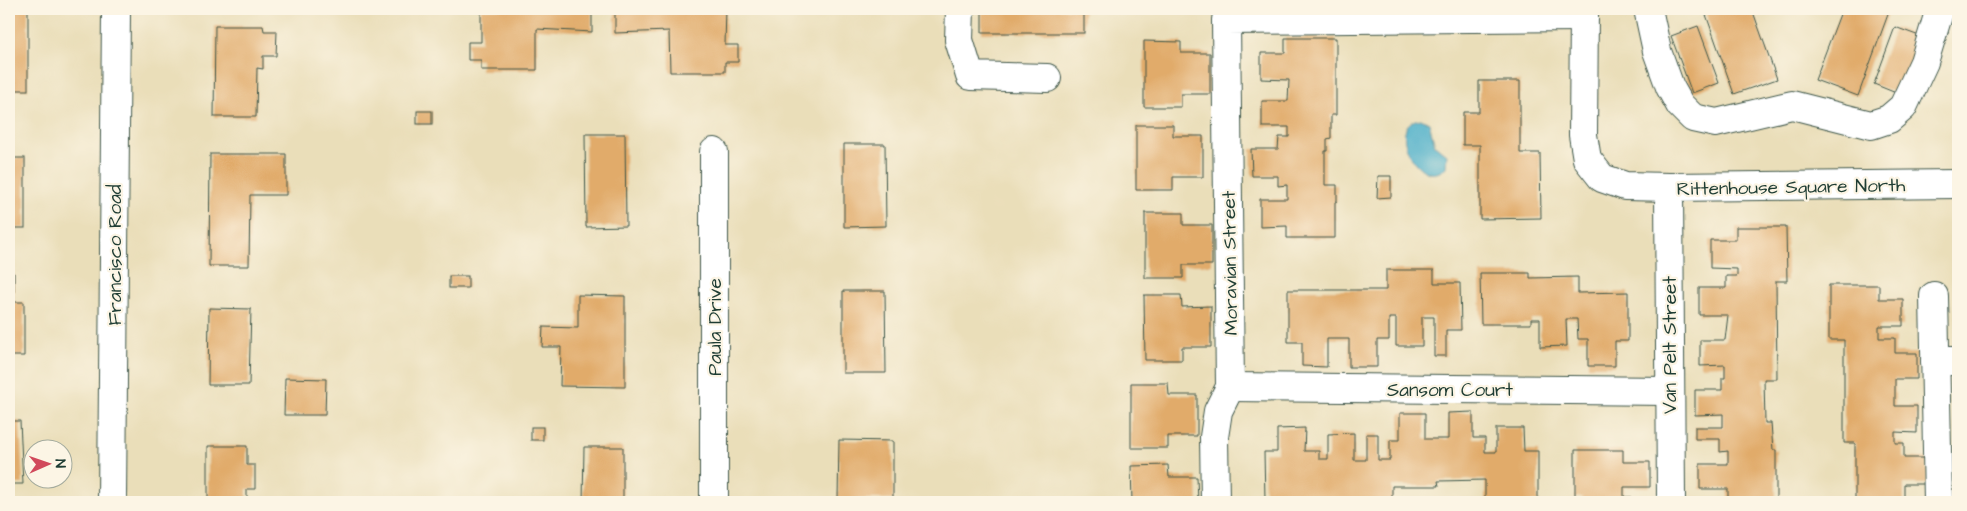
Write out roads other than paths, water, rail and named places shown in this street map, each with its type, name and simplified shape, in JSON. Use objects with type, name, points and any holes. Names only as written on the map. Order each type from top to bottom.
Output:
[{"type":"street","name":"Francisco Road","points":[[112,502],[116,9]]},
{"type":"street","points":[[960,9],[959,40],[970,76],[1047,78]]},
{"type":"street","points":[[1648,9],[1657,51],[1670,87],[1680,105],[1693,118],[1716,123],[1792,105],[1871,125],[1889,119],[1903,107],[1924,62],[1940,9]]},
{"type":"street","name":"Moravian Street","points":[[1215,502],[1214,437],[1218,411],[1230,387],[1226,20],[1584,13]]},
{"type":"street","name":"Rittenhouse Square North","points":[[1584,13],[1583,135],[1587,159],[1602,178],[1625,186],[1668,187],[1958,184]]},
{"type":"street","name":"Paula Drive","points":[[714,152],[714,502]]},
{"type":"street","name":"Van Pelt Street","points":[[1668,187],[1670,502]]},
{"type":"street","points":[[1934,296],[1947,361],[1938,502]]},
{"type":"street","name":"Sansom Court","points":[[1230,387],[1669,391]]},
{"type":"water","points":[[1421,119],[1429,123],[1435,145],[1447,155],[1446,167],[1436,173],[1426,172],[1417,165],[1405,143],[1405,132],[1410,123]]}]
